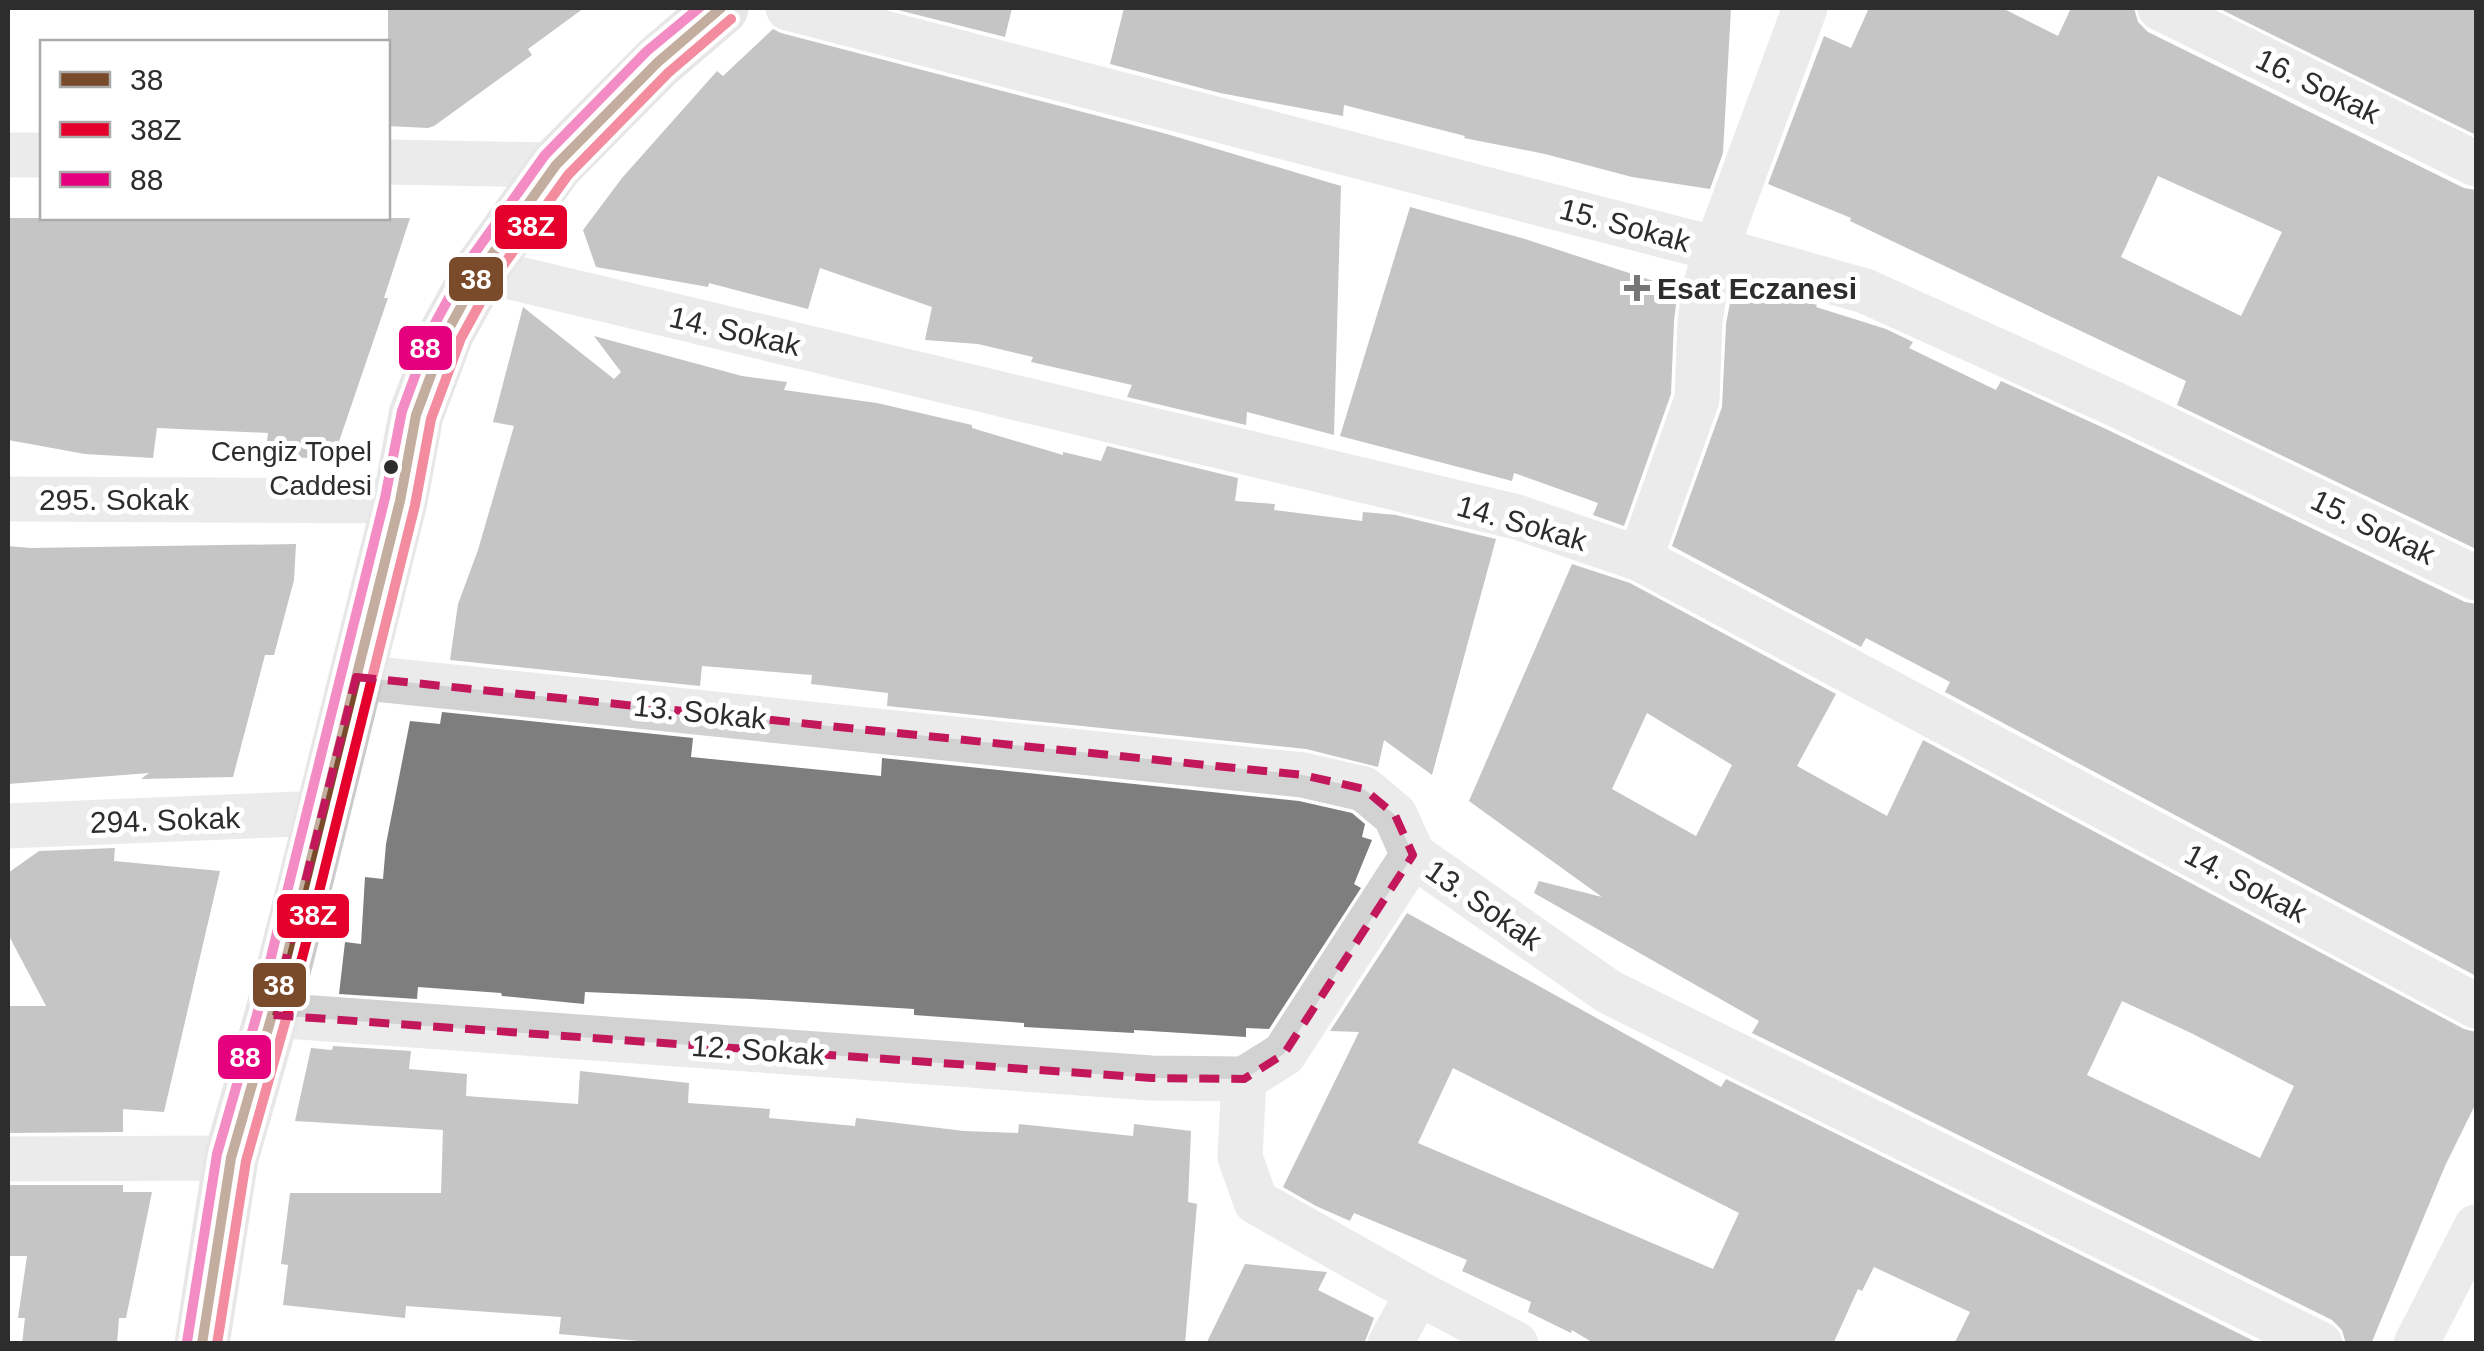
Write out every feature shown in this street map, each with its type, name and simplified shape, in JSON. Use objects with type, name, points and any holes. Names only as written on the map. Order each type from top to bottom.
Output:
[{"type":"main road","points":[[202,1344],[230,1158],[272,1014],[400,501],[416,415],[447,332],[481,270],[556,165],[658,62],[721,8]]},
{"type":"street","name":"15. Sokak","points":[[788,8],[1865,291],[2118,405],[2476,578]]},
{"type":"street","points":[[1640,559],[1697,399],[1700,322],[1716,249],[1805,8]]},
{"type":"street","name":"16. Sokak","points":[[2160,8],[2476,164]]},
{"type":"street","points":[[8,155],[40,155]]},
{"type":"street","points":[[390,162],[556,165]]},
{"type":"street","name":"14. Sokak","points":[[481,270],[1517,517],[1640,559],[2476,1006]]},
{"type":"street","name":"295. Sokak","points":[[8,498],[400,501]]},
{"type":"street","name":"13. Sokak","points":[[356,677],[1303,774],[1364,789],[1395,815],[1413,855],[1609,992],[2320,1344]]},
{"type":"street","name":"294. Sokak","points":[[8,826],[322,814]]},
{"type":"street","points":[[1413,855],[1284,1054],[1244,1079],[1240,1157],[1256,1202],[1516,1344]]},
{"type":"street","name":"12. Sokak","points":[[272,1014],[1150,1078],[1244,1079]]},
{"type":"street","points":[[8,1159],[230,1158]]},
{"type":"street","points":[[2416,1344],[2476,1228]]},
{"type":"street","points":[[1390,1344],[1418,1293]]},
{"type":"highlighted area","points":[[356,677],[1303,775],[1364,789],[1395,815],[1413,855],[1284,1054],[1244,1079],[1151,1078],[272,1015]]},
{"type":"building","points":[[388,8],[584,8],[528,49],[532,55],[428,128],[390,126]]},
{"type":"building","points":[[890,8],[1012,8],[1005,37]]},
{"type":"building","points":[[1124,8],[1731,8],[1723,153],[1710,189],[1632,177],[1344,105],[1343,116],[1220,93],[1110,64]]},
{"type":"building","points":[[1869,8],[2002,8],[2058,36],[2071,8],[2134,8],[2138,22],[2148,32],[2464,188],[2476,190],[2476,549],[2177,405],[2186,381],[1850,221],[1851,218],[1768,184],[1824,36],[1851,48]],"holes":[[[2158,176],[2282,232],[2241,316],[2121,257]]]},
{"type":"building","points":[[2218,8],[2476,8],[2476,135]]},
{"type":"building","points":[[773,29],[1167,134],[1341,186],[1334,435],[1247,412],[1246,425],[1127,397],[1132,385],[1031,362],[1033,357],[978,344],[925,340],[932,307],[820,268],[808,309],[709,283],[708,287],[596,267],[583,230],[622,178],[717,71],[723,76]]},
{"type":"building","points":[[1410,207],[1525,239],[1678,289],[1671,394],[1624,526],[1593,515],[1598,503],[1514,473],[1512,481],[1340,436]]},
{"type":"building","points":[[8,218],[410,218],[384,298],[388,298],[333,459],[265,456],[268,433],[157,428],[153,458],[85,454],[8,440]]},
{"type":"building","points":[[1734,281],[1886,329],[1913,342],[1909,348],[1996,390],[2001,381],[2476,604],[2476,976],[1945,692],[1950,682],[1866,638],[1861,647],[1672,546],[1722,407],[1726,324]]},
{"type":"building","points":[[523,307],[614,379],[621,372],[594,336],[742,376],[787,382],[784,390],[877,403],[972,425],[1063,455],[1101,461],[1107,446],[1238,478],[1235,501],[1275,504],[1274,510],[1362,521],[1363,512],[1396,515],[1496,539],[1432,775],[1384,740],[1378,767],[1306,749],[887,706],[888,693],[811,684],[812,675],[702,666],[700,686],[450,660],[458,604],[514,426],[493,422]]},
{"type":"building","points":[[296,544],[294,580],[274,655],[265,655],[233,777],[141,779],[149,773],[8,784],[8,546]]},
{"type":"building","points":[[1572,564],[1630,583],[1836,694],[1797,766],[1887,816],[1923,740],[2476,1032],[2476,1103],[2445,1166],[2371,1344],[2346,1344],[2342,1330],[2332,1320],[1752,1033],[1759,1021],[1534,893],[1539,881],[1602,897],[1469,801]],"holes":[[[1647,713],[1732,765],[1696,836],[1612,789]],[[2122,1001],[2294,1086],[2260,1158],[2087,1075]]]},
{"type":"building","points":[[442,712],[693,738],[691,757],[881,776],[882,758],[1299,801],[1352,813],[1365,824],[1362,837],[1372,840],[1354,884],[1361,888],[1269,1029],[1246,1028],[1246,1037],[1024,1027],[1024,1023],[914,1015],[914,1009],[752,999],[585,992],[584,1004],[418,987],[417,999],[339,994],[345,942],[361,944],[365,877],[383,879],[410,721],[440,724]]},
{"type":"building","points":[[115,848],[114,861],[220,871],[164,1112],[123,1109],[123,1132],[8,1133],[8,1006],[46,1006],[8,934],[8,873],[39,851]]},
{"type":"building","points":[[1407,913],[1721,1087],[1726,1079],[2260,1344],[1954,1344],[1970,1312],[1874,1267],[1862,1291],[1858,1289],[1833,1344],[1595,1344],[1528,1312],[1531,1302],[1462,1271],[1467,1260],[1354,1213],[1350,1221],[1283,1187],[1359,1032],[1330,1031]],"holes":[[[1453,1068],[1739,1213],[1713,1269],[1418,1143]]]},
{"type":"building","points":[[333,1046],[411,1051],[409,1069],[467,1074],[466,1096],[578,1104],[580,1071],[689,1083],[688,1103],[770,1109],[769,1118],[855,1126],[856,1118],[1018,1133],[1019,1124],[1133,1136],[1134,1124],[1191,1131],[1188,1202],[1197,1204],[1185,1344],[673,1344],[559,1334],[561,1317],[406,1306],[405,1318],[283,1305],[288,1265],[281,1264],[290,1193],[441,1193],[443,1130],[295,1121],[311,1048],[332,1050]]},
{"type":"building","points":[[8,1185],[123,1185],[123,1192],[152,1192],[126,1318],[119,1318],[117,1344],[22,1344],[25,1318],[18,1318],[27,1256],[8,1256]]},
{"type":"building","points":[[1245,1264],[1327,1272],[1318,1290],[1374,1318],[1364,1344],[1206,1344]]},
{"type":"transit line","name":"88","points":[[187,1342],[217,1154],[258,1011],[385,498],[402,411],[433,327],[469,261],[545,155],[647,51],[699,8]]},
{"type":"transit line","name":"38","points":[[202,1344],[231,1158],[297,916],[400,501],[416,415],[447,332],[481,270],[556,165],[658,62],[721,8]]},
{"type":"transit line","name":"38Z","points":[[217,1344],[246,1161],[312,920],[415,505],[431,419],[461,338],[494,278],[568,175],[668,73],[731,19]]},
{"type":"place","name":"Esat Eczanesi","points":[[1637,288]]},
{"type":"place","name":"Cengiz Topel Caddesi","points":[[391,467]]}]
